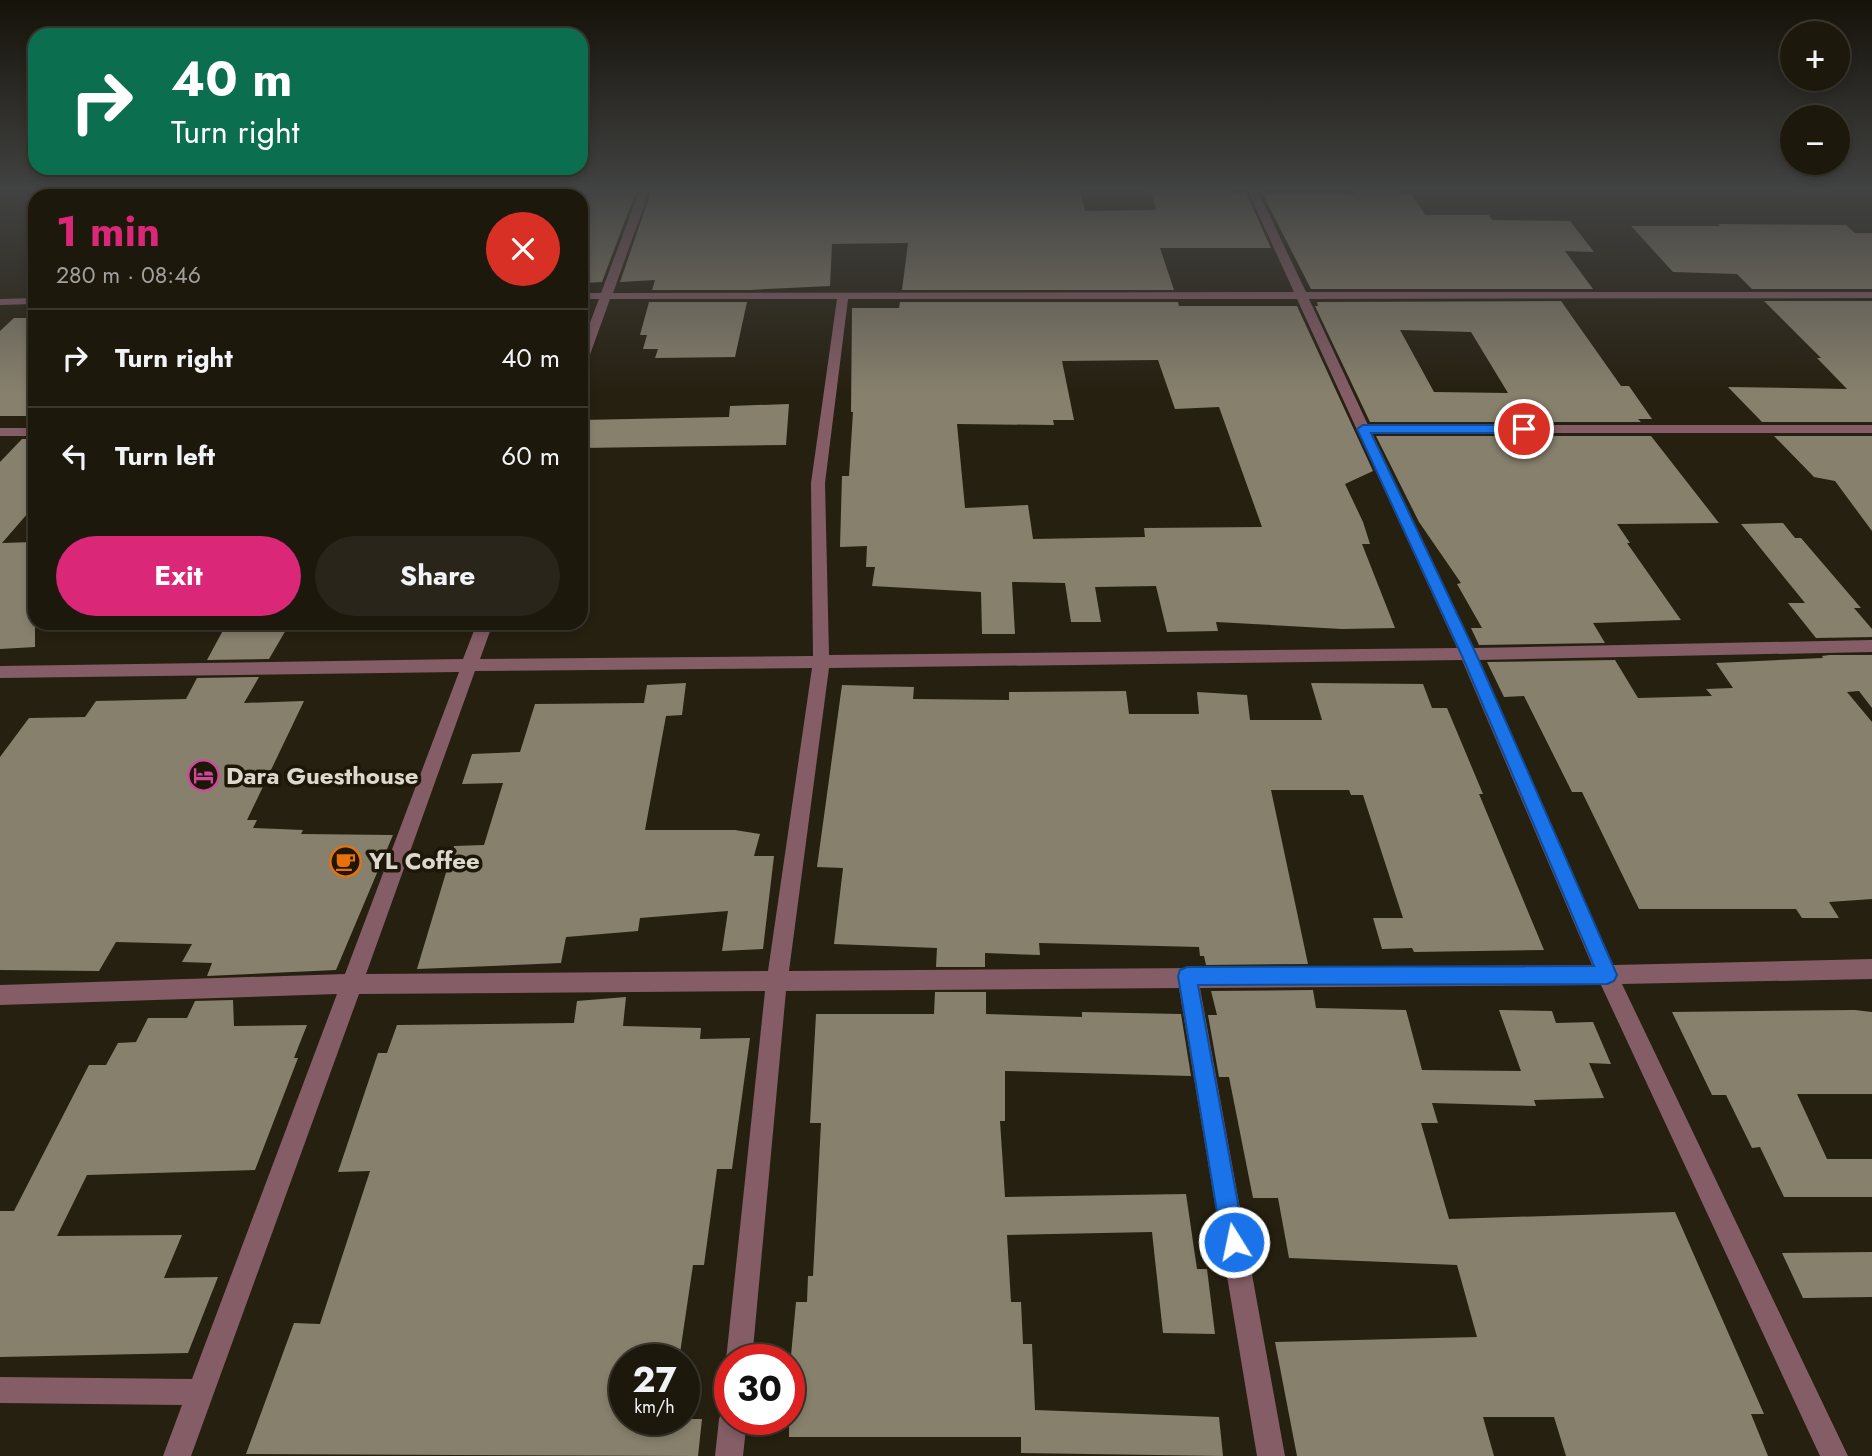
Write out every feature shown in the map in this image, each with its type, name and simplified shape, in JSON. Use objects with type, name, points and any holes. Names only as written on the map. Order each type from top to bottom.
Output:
[{"type":"street","points":[[588,344],[620,257]]},
{"type":"street","points":[[1283,257],[1469,656],[1607,975],[1834,1456]]},
{"type":"street","points":[[741,1344],[777,979],[821,662],[818,483],[842,295]]},
{"type":"street","points":[[588,296],[1872,295]]},
{"type":"street","points":[[0,302],[28,301]]},
{"type":"street","points":[[1363,429],[1872,429]]},
{"type":"street","points":[[0,432],[28,432]]},
{"type":"street","points":[[177,1456],[482,630]]},
{"type":"street","points":[[0,672],[470,664],[1469,656],[1872,646]]},
{"type":"street","points":[[0,995],[351,984],[1607,975],[1872,970]]},
{"type":"street","points":[[1187,976],[1271,1456]]},
{"type":"street","points":[[0,1390],[201,1392]]},
{"type":"street","points":[[729,1456],[731,1435]]},
{"type":"building","points":[[588,257],[611,257],[602,282],[588,283]]},
{"type":"building","points":[[629,257],[831,257],[830,286],[749,290],[652,290],[655,280],[620,282]]},
{"type":"building","points":[[906,257],[1163,257],[1174,290],[902,290]]},
{"type":"building","points":[[1295,257],[1569,257],[1593,289],[1311,289]]},
{"type":"building","points":[[1659,257],[1872,257],[1872,289],[1752,289],[1737,274],[1673,272]]},
{"type":"building","points":[[1561,301],[1621,386],[1629,386],[1652,419],[1638,419],[1641,422],[1370,422],[1315,306],[1318,306],[1317,302]],"holes":[[[1400,330],[1471,332],[1508,393],[1434,392]]]},
{"type":"building","points":[[1764,301],[1872,301],[1872,422],[1762,422],[1728,387],[1847,389],[1817,358],[1821,358]]},
{"type":"building","points":[[649,302],[747,302],[735,357],[655,358],[658,349],[643,349],[647,335],[640,335]]},
{"type":"building","points":[[900,302],[1178,302],[1179,306],[1297,306],[1373,471],[1345,484],[1363,522],[1370,544],[1362,544],[1395,628],[1342,629],[1216,622],[1218,631],[1167,632],[1156,586],[1095,587],[1101,622],[1071,622],[1065,583],[1012,582],[1015,634],[982,634],[981,592],[872,586],[875,567],[866,567],[867,546],[840,547],[842,476],[849,476],[853,412],[852,308],[899,308]],"holes":[[[1158,360],[1175,409],[1219,407],[1262,527],[1144,528],[1145,537],[1033,539],[1028,505],[965,508],[957,424],[1054,425],[1053,420],[1074,420],[1062,361]]]},
{"type":"building","points":[[14,318],[28,318],[28,416],[0,416],[0,331]]},
{"type":"building","points":[[789,404],[786,445],[588,448],[588,420],[729,417],[730,406]]},
{"type":"building","points":[[1376,436],[1651,436],[1719,523],[1617,524],[1630,543],[1627,543],[1681,620],[1593,623],[1605,643],[1479,645],[1471,628],[1482,628],[1457,584],[1461,583],[1419,522]]},
{"type":"building","points":[[1774,436],[1872,436],[1872,531],[1835,481],[1814,477]]},
{"type":"building","points":[[22,439],[28,439],[28,513],[2,543],[28,542],[28,630],[35,630],[35,647],[0,649],[0,462]]},
{"type":"building","points":[[1783,523],[1795,538],[1801,538],[1861,608],[1854,608],[1872,629],[1872,637],[1816,638],[1788,603],[1805,603],[1741,524]]},
{"type":"building","points":[[223,630],[286,630],[269,659],[207,660]]},
{"type":"building","points":[[1872,655],[1872,708],[1859,691],[1847,692],[1872,722],[1872,899],[1829,902],[1839,918],[1802,918],[1796,909],[1639,909],[1582,792],[1572,792],[1524,696],[1504,697],[1487,662],[1615,660],[1638,698],[1712,696],[1706,689],[1733,688],[1716,663],[1823,658],[1822,656]]},
{"type":"building","points":[[259,677],[244,703],[304,701],[247,820],[257,820],[253,828],[303,830],[301,834],[393,835],[336,970],[207,976],[212,963],[182,962],[192,944],[116,942],[99,971],[0,970],[0,757],[29,718],[85,717],[96,701],[186,699],[197,678]]},
{"type":"building","points":[[686,683],[682,715],[666,716],[645,830],[735,830],[760,834],[754,856],[774,856],[763,949],[722,951],[728,911],[640,918],[638,931],[566,937],[561,963],[417,969],[454,846],[484,845],[503,783],[462,784],[472,754],[520,752],[535,704],[644,703],[647,685]]},
{"type":"building","points":[[1311,683],[1423,684],[1432,708],[1447,708],[1483,794],[1479,794],[1544,950],[1414,952],[1412,948],[1382,949],[1373,918],[1403,918],[1363,795],[1351,795],[1349,790],[1271,790],[1308,964],[1206,965],[1204,956],[1200,956],[1199,947],[1039,943],[1040,955],[985,953],[985,967],[936,967],[937,948],[834,944],[843,868],[817,867],[842,685],[914,687],[913,699],[1009,700],[1009,692],[1126,691],[1129,714],[1199,714],[1197,692],[1247,695],[1250,720],[1322,720]]},
{"type":"building","points":[[1313,990],[1316,1008],[1406,1010],[1422,1070],[1521,1071],[1499,1010],[1552,1011],[1556,1023],[1593,1022],[1611,1064],[1589,1063],[1604,1098],[1534,1100],[1536,1106],[1432,1103],[1438,1123],[1421,1123],[1449,1219],[1675,1212],[1764,1414],[1751,1414],[1768,1456],[1566,1456],[1554,1417],[1483,1417],[1494,1456],[1297,1456],[1275,1342],[1477,1337],[1457,1265],[1289,1258],[1278,1198],[1253,1198],[1229,1077],[1219,1077],[1208,1015],[1217,1015],[1211,991]]},
{"type":"building","points":[[935,992],[986,992],[986,1014],[1082,1017],[1082,1012],[1181,1014],[1191,1076],[1005,1071],[1005,1121],[1000,1121],[1005,1197],[1186,1194],[1197,1269],[1207,1269],[1215,1334],[1163,1333],[1152,1232],[1007,1235],[1011,1302],[1021,1302],[1023,1344],[1032,1344],[1035,1410],[1219,1417],[1223,1456],[1021,1453],[1021,1437],[789,1437],[805,1435],[805,1344],[792,1344],[796,1302],[807,1302],[808,1276],[813,1276],[821,1123],[810,1123],[816,1014],[934,1014]]},
{"type":"building","points":[[626,997],[623,1026],[701,1028],[700,1039],[750,1038],[732,1169],[717,1169],[704,1265],[693,1265],[681,1344],[609,1344],[609,1435],[700,1435],[702,1419],[698,1456],[246,1454],[294,1323],[320,1324],[370,1171],[338,1172],[378,1053],[387,1053],[397,1025],[574,1023],[577,1001]]},
{"type":"building","points":[[233,1000],[234,1026],[307,1025],[294,1058],[298,1058],[255,1170],[87,1175],[57,1236],[182,1235],[164,1278],[218,1277],[188,1353],[0,1357],[0,1211],[14,1211],[89,1065],[106,1065],[118,1043],[136,1042],[148,1018],[187,1018],[195,1001]]},
{"type":"building","points":[[1672,1012],[1872,1012],[1872,1094],[1797,1094],[1827,1159],[1872,1159],[1872,1197],[1784,1197],[1760,1147],[1752,1148],[1726,1095],[1712,1095]]},
{"type":"building","points":[[1872,1252],[1872,1297],[1803,1298],[1782,1253]]},
{"type":"place","name":"Dara Guesthouse","points":[[203,776]]},
{"type":"place","name":"YL Coffee","points":[[346,861]]},
{"type":"route","points":[[1234,1242],[1187,976],[1607,975],[1469,656],[1363,429],[1524,429]]}]
